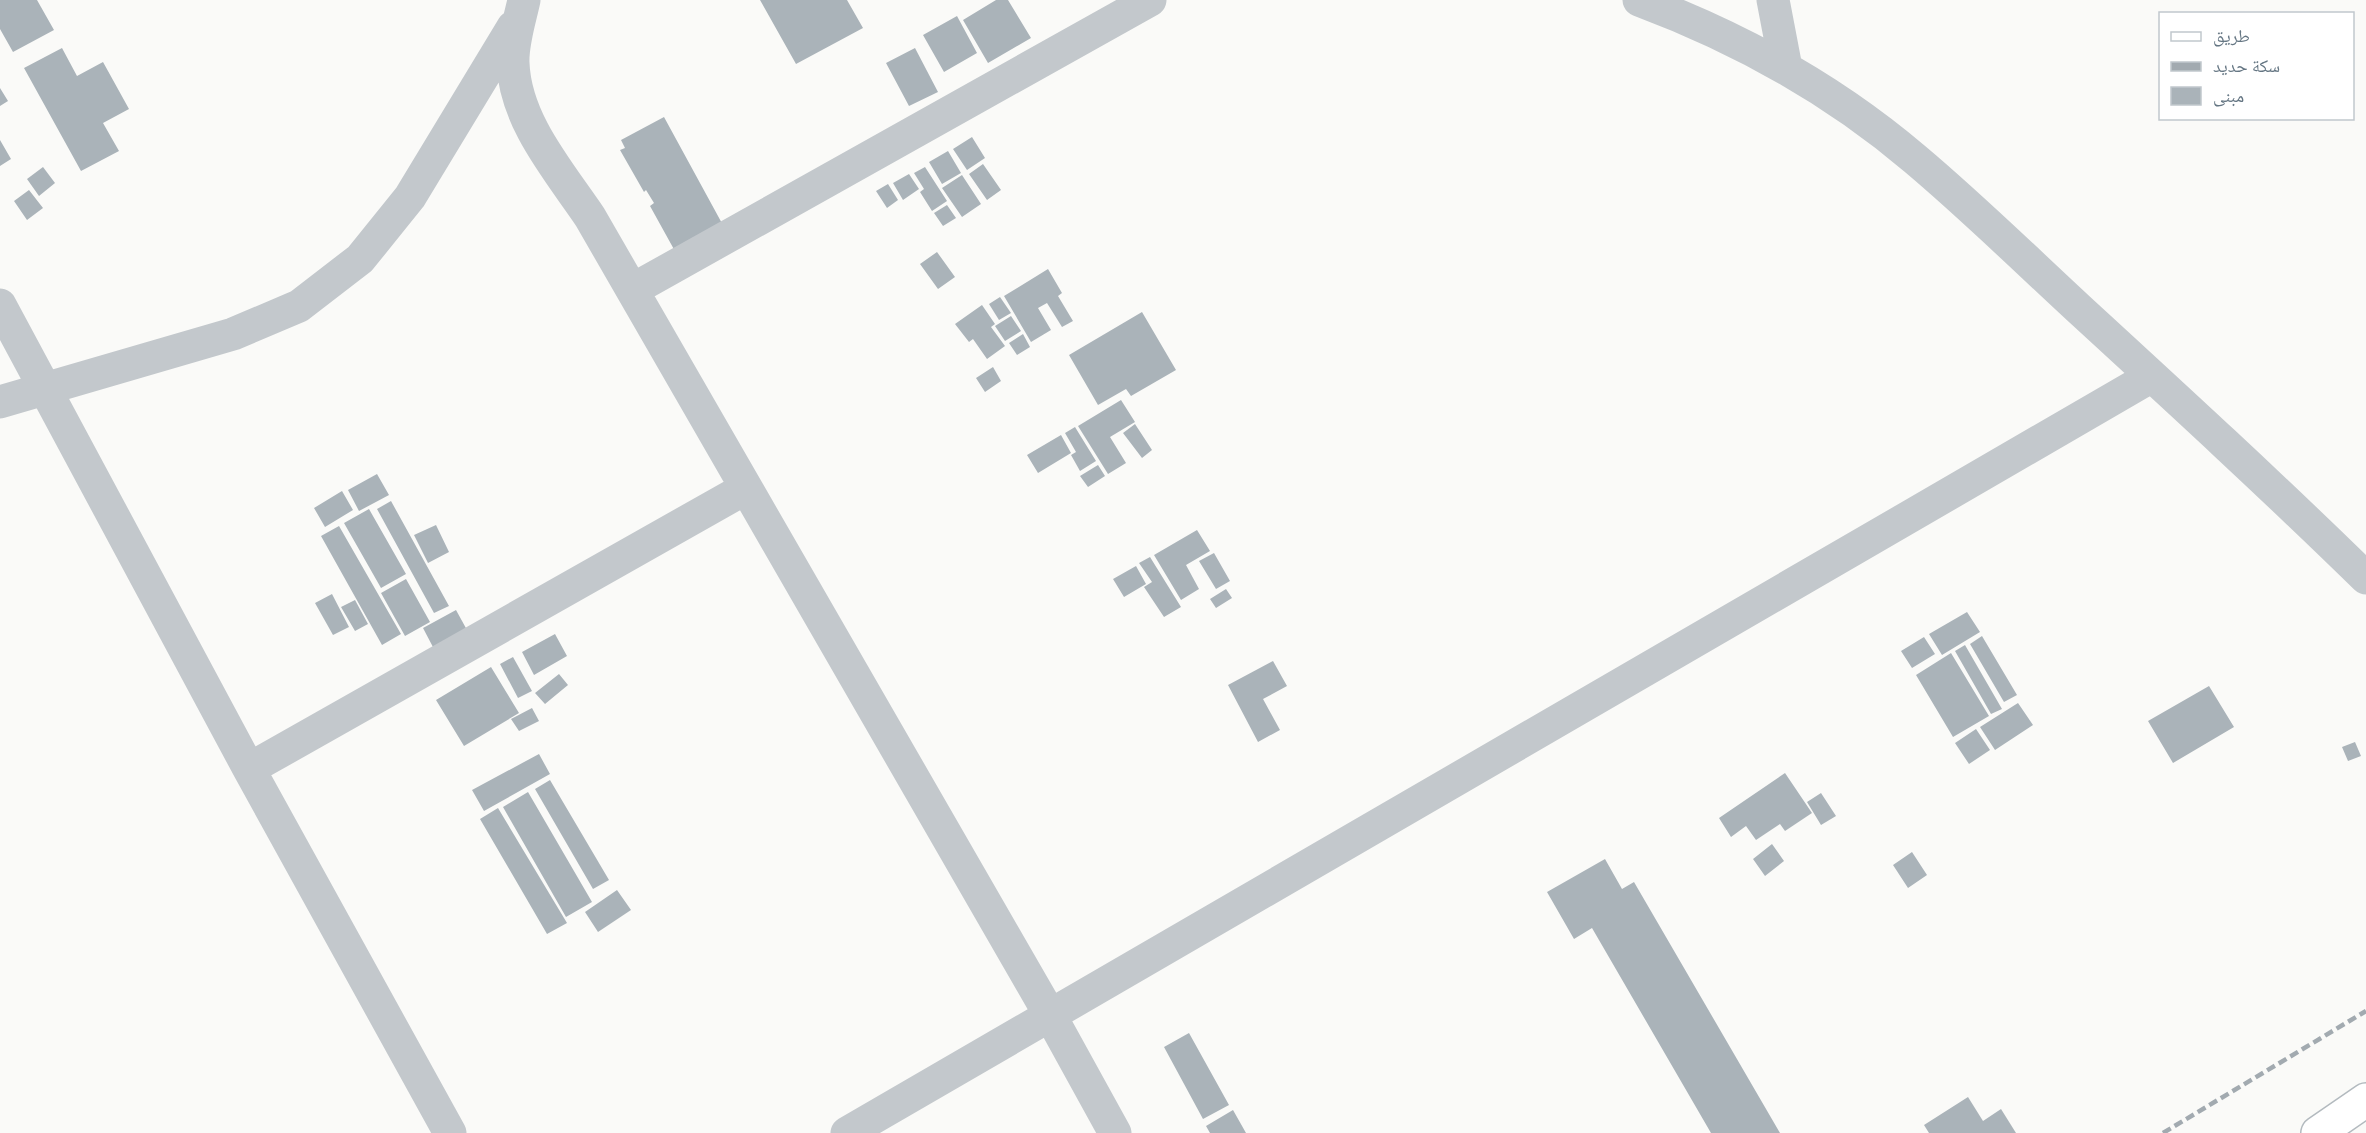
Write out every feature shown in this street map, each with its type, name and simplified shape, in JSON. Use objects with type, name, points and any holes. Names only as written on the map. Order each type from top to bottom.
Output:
[{"type":"street","points":[[632,290],[1150,0]]},
{"type":"street","points":[[1639,0],[1679,15],[1786,68],[1831,97],[1914,158],[2152,376],[2366,578]]},
{"type":"street","points":[[1679,15],[1708,0]]},
{"type":"street","points":[[1773,0],[1786,68]]},
{"type":"street","points":[[523,7],[513,62],[519,104],[632,290],[1050,1015],[1115,1133]]},
{"type":"street","points":[[0,402],[44,387],[233,334],[299,306],[360,259],[410,197],[523,7]]},
{"type":"street","points":[[0,304],[249,769],[450,1133]]},
{"type":"street","points":[[847,1133],[2152,376]]},
{"type":"street","points":[[249,769],[746,488]]},
{"type":"street","points":[[2318,1133],[2366,1100]]},
{"type":"building","points":[[0,0],[37,0],[54,30],[13,52],[0,29]]},
{"type":"building","points":[[760,0],[847,0],[863,28],[796,64]]},
{"type":"building","points":[[996,0],[1008,0],[1031,38],[988,63],[963,20]]},
{"type":"building","points":[[957,16],[977,53],[944,72],[923,35]]},
{"type":"building","points":[[62,48],[77,76],[103,62],[129,109],[103,123],[119,151],[81,171],[24,68]]},
{"type":"building","points":[[915,48],[938,92],[909,106],[886,63]]},
{"type":"building","points":[[0,88],[8,101],[0,106]]},
{"type":"building","points":[[664,117],[724,227],[676,253],[650,206],[654,203],[646,190],[644,192],[620,150],[625,148],[621,140]]},
{"type":"building","points":[[972,137],[985,158],[967,170],[953,149]]},
{"type":"building","points":[[0,140],[11,159],[0,166]]},
{"type":"building","points":[[948,151],[961,173],[942,184],[929,162]]},
{"type":"building","points":[[983,164],[1001,190],[987,200],[969,174]]},
{"type":"building","points":[[43,167],[55,183],[39,196],[27,179]]},
{"type":"building","points":[[925,167],[947,201],[932,211],[920,192],[924,189],[914,173]]},
{"type":"building","points":[[909,174],[919,189],[903,200],[893,183]]},
{"type":"building","points":[[962,175],[981,204],[962,217],[942,188]]},
{"type":"building","points":[[888,184],[898,200],[887,208],[876,191]]},
{"type":"building","points":[[29,190],[43,208],[27,220],[14,201]]},
{"type":"building","points":[[947,205],[956,218],[943,226],[934,213]]},
{"type":"building","points":[[937,252],[955,277],[938,289],[920,264]]},
{"type":"building","points":[[1048,269],[1062,293],[1058,296],[1073,321],[1062,327],[1047,303],[1038,308],[1051,330],[1031,342],[1004,296]]},
{"type":"building","points":[[1000,297],[1011,313],[999,320],[989,304]]},
{"type":"building","points":[[982,305],[995,324],[991,327],[1005,346],[987,359],[973,339],[969,342],[955,324]]},
{"type":"building","points":[[1142,312],[1176,370],[1131,396],[1126,389],[1098,405],[1069,355]]},
{"type":"building","points":[[1011,316],[1021,331],[1005,341],[995,326]]},
{"type":"building","points":[[1023,334],[1030,347],[1017,355],[1009,343]]},
{"type":"building","points":[[993,367],[1001,381],[985,392],[976,378]]},
{"type":"building","points":[[1121,400],[1135,422],[1110,437],[1126,463],[1108,474],[1078,426]]},
{"type":"building","points":[[1135,424],[1152,450],[1142,458],[1123,433]]},
{"type":"building","points":[[1075,427],[1096,461],[1080,471],[1071,455],[1076,452],[1065,433]]},
{"type":"building","points":[[1061,435],[1071,453],[1038,473],[1027,455]]},
{"type":"building","points":[[1098,465],[1105,476],[1088,487],[1080,476]]},
{"type":"building","points":[[377,474],[389,495],[359,511],[348,490]]},
{"type":"building","points":[[342,491],[353,510],[325,527],[314,508]]},
{"type":"building","points":[[391,501],[449,606],[434,613],[377,509]]},
{"type":"building","points":[[369,509],[406,574],[381,588],[344,523]]},
{"type":"building","points":[[436,525],[449,552],[428,563],[414,535]]},
{"type":"building","points":[[339,526],[401,634],[382,645],[321,536]]},
{"type":"building","points":[[1197,530],[1210,551],[1186,565],[1199,589],[1181,600],[1154,555]]},
{"type":"building","points":[[1214,553],[1230,581],[1216,589],[1199,561]]},
{"type":"building","points":[[1150,557],[1181,607],[1164,617],[1144,587],[1152,582],[1139,563]]},
{"type":"building","points":[[1136,566],[1146,584],[1124,597],[1113,579]]},
{"type":"building","points":[[406,579],[430,622],[405,636],[381,593]]},
{"type":"building","points":[[1226,589],[1232,598],[1216,608],[1210,599]]},
{"type":"building","points":[[332,594],[349,627],[333,635],[315,603]]},
{"type":"building","points":[[355,600],[368,624],[355,631],[341,607]]},
{"type":"building","points":[[456,610],[467,630],[434,649],[423,628]]},
{"type":"building","points":[[1967,612],[1980,632],[1942,655],[1929,634]]},
{"type":"building","points":[[555,634],[567,656],[534,675],[522,652]]},
{"type":"building","points":[[1982,636],[2017,695],[2004,702],[1970,644]]},
{"type":"building","points":[[1924,637],[1935,654],[1912,668],[1901,651]]},
{"type":"building","points":[[1965,645],[2002,709],[1991,714],[1955,651]]},
{"type":"building","points":[[1951,653],[1989,716],[1953,737],[1916,675]]},
{"type":"building","points":[[513,657],[532,691],[518,698],[500,664]]},
{"type":"building","points":[[1273,661],[1287,686],[1263,699],[1280,730],[1258,742],[1228,685]]},
{"type":"building","points":[[491,667],[519,713],[464,746],[436,700]]},
{"type":"building","points":[[559,674],[568,685],[545,704],[535,693]]},
{"type":"building","points":[[2209,686],[2234,727],[2173,763],[2148,721]]},
{"type":"building","points":[[2018,703],[2033,725],[1995,750],[1980,727]]},
{"type":"building","points":[[532,708],[539,721],[519,731],[511,719]]},
{"type":"building","points":[[1976,729],[1990,750],[1969,764],[1955,743]]},
{"type":"building","points":[[2355,742],[2361,756],[2348,761],[2342,747]]},
{"type":"building","points":[[539,754],[550,774],[484,811],[472,790]]},
{"type":"building","points":[[1785,773],[1812,813],[1785,831],[1780,824],[1756,840],[1746,826],[1731,837],[1719,818]]},
{"type":"building","points":[[550,780],[609,880],[593,889],[535,789]]},
{"type":"building","points":[[528,792],[592,902],[566,917],[503,807]]},
{"type":"building","points":[[1821,793],[1836,816],[1821,825],[1807,802]]},
{"type":"building","points":[[498,808],[567,923],[547,934],[480,819]]},
{"type":"building","points":[[1772,844],[1784,861],[1765,876],[1753,859]]},
{"type":"building","points":[[1912,852],[1927,875],[1908,888],[1893,865]]},
{"type":"building","points":[[1605,859],[1622,889],[1634,882],[1780,1133],[1711,1133],[1592,928],[1574,939],[1547,892]]},
{"type":"building","points":[[617,890],[631,910],[598,932],[585,912]]},
{"type":"building","points":[[1189,1033],[1229,1105],[1203,1119],[1164,1047]]},
{"type":"building","points":[[1968,1097],[1983,1121],[2001,1109],[2016,1133],[1929,1133],[1924,1125]]},
{"type":"building","points":[[1233,1110],[1246,1133],[1210,1133],[1206,1126]]},
{"type":"railway","points":[[2163,1133],[2366,1011]]}]
